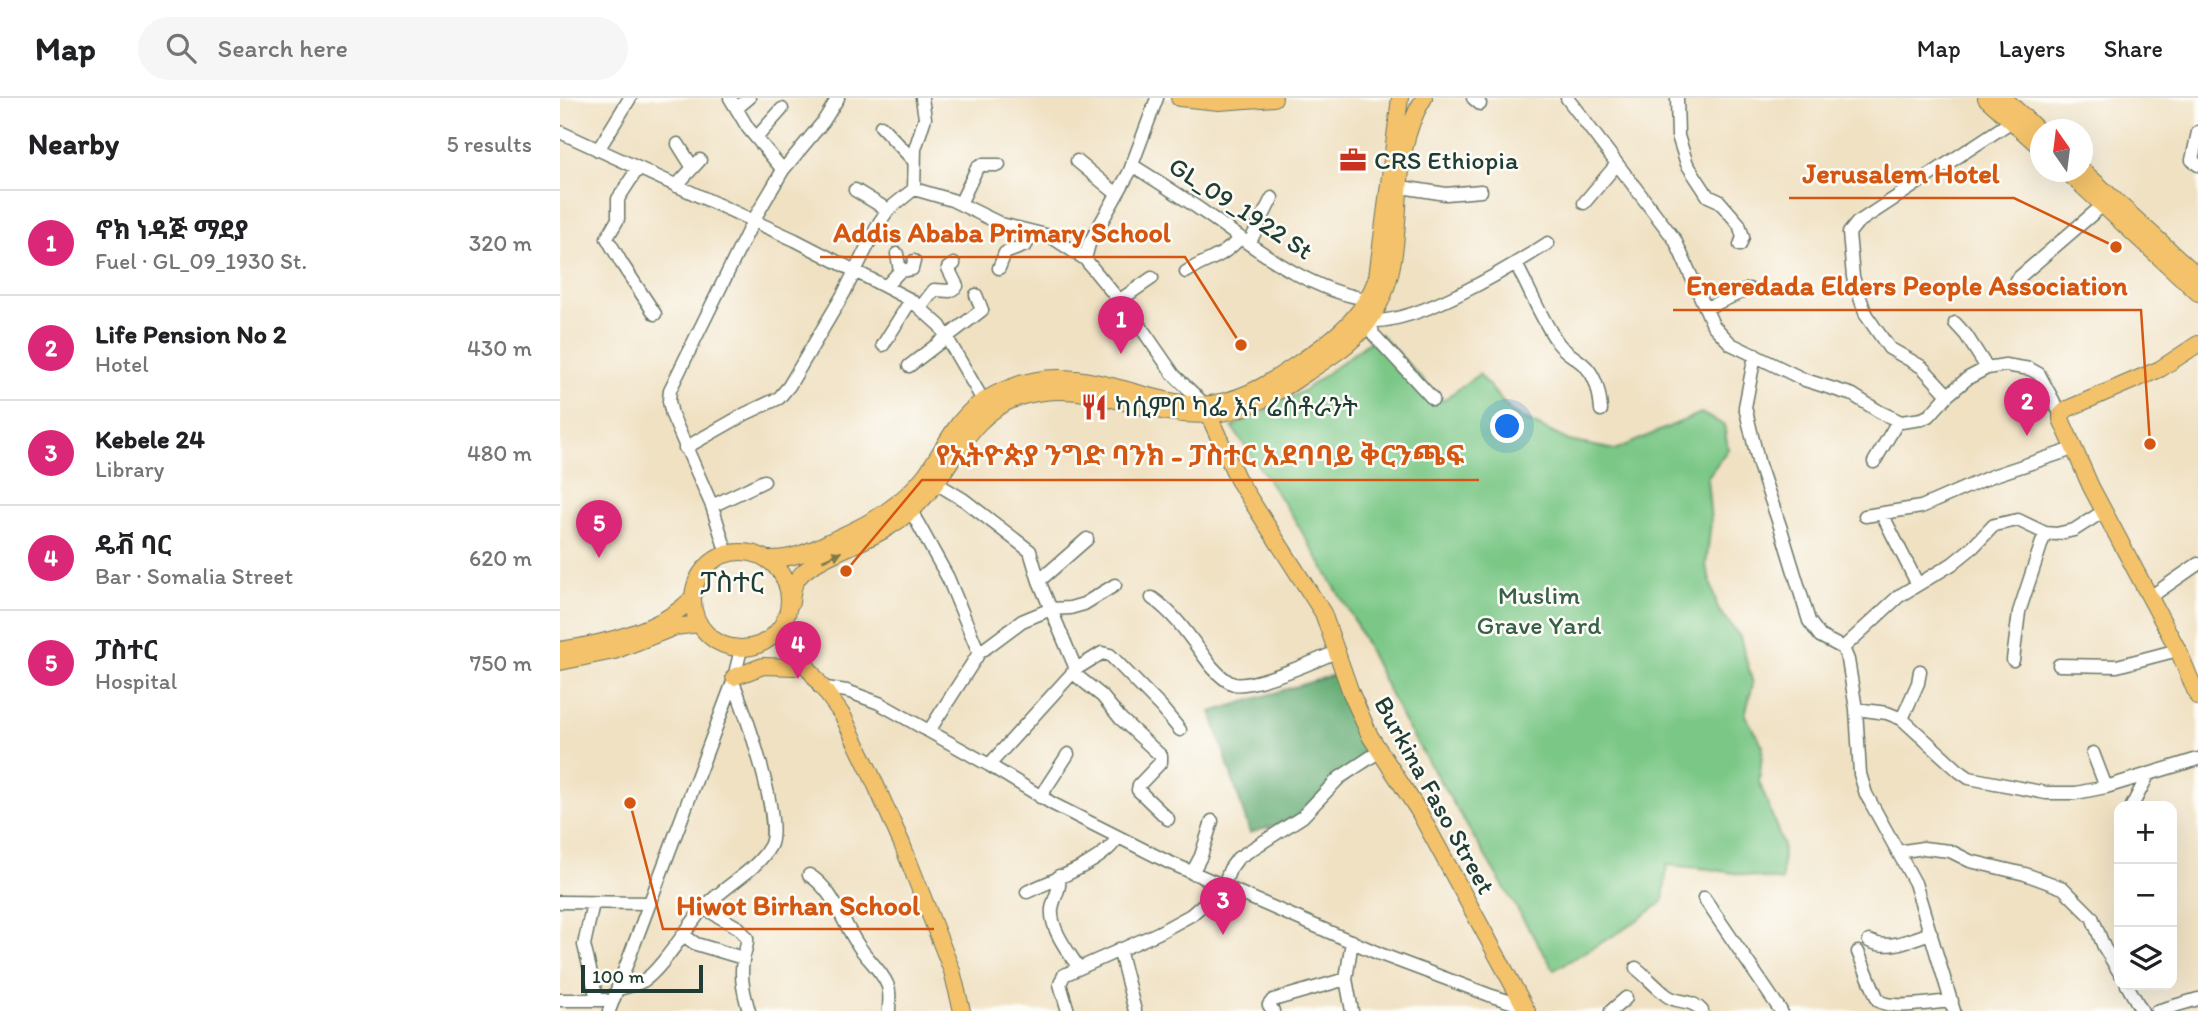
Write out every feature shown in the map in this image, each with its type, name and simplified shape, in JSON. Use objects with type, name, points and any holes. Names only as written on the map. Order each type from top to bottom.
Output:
[{"type":"main road","points":[[1179,98],[1219,102],[1274,98]]},
{"type":"main road","points":[[692,595],[698,621],[714,641],[741,649],[763,643],[776,633],[791,603],[794,585],[806,569],[869,539],[911,511],[936,483],[987,406],[1011,387],[1059,377],[1076,377],[1206,410],[1271,381],[1346,328],[1368,299],[1380,267],[1400,98]]},
{"type":"main road","points":[[560,653],[629,634],[676,613],[692,595],[704,568],[724,546],[767,559],[784,560],[858,529],[896,506],[927,473],[955,428],[968,413],[987,406],[1026,395],[1061,390],[1098,394],[1166,412],[1243,409],[1279,392],[1336,353],[1370,321],[1383,298],[1392,271],[1405,143],[1414,116],[1424,98]]},
{"type":"main road","points":[[1986,98],[2007,106],[2030,124]]},
{"type":"main road","points":[[2007,106],[2030,135]]},
{"type":"main road","points":[[2093,180],[2198,276]]},
{"type":"main road","points":[[2078,182],[2198,293]]},
{"type":"main road","points":[[2198,344],[2160,369],[2085,400],[2061,415],[2073,449],[2178,650],[2198,697]]},
{"type":"main road","name":"Burkina Faso Street","points":[[1206,410],[1238,480],[1319,606],[1338,651],[1356,706],[1380,751],[1418,810],[1526,1008]]},
{"type":"main road","points":[[767,559],[783,576],[791,603]]},
{"type":"main road","points":[[560,644],[623,629],[670,609],[692,595]]},
{"type":"main road","points":[[560,653],[614,644],[678,618],[698,621]]},
{"type":"main road","points":[[560,662],[614,651],[674,627],[698,621]]},
{"type":"main road","points":[[776,633],[795,667],[817,687],[859,769],[936,948],[955,1011]]},
{"type":"main road","points":[[776,633],[843,716],[902,844],[953,971],[962,1011]]},
{"type":"main road","points":[[734,679],[763,666],[795,667]]},
{"type":"street","points":[[598,150],[629,98]]},
{"type":"street","points":[[749,98],[733,103],[783,170]]},
{"type":"street","points":[[724,546],[712,506],[672,415],[670,390],[753,221],[783,170],[823,122],[838,98]]},
{"type":"street","points":[[914,189],[913,160],[925,118],[922,98]]},
{"type":"street","points":[[1085,258],[1089,244],[1132,165],[1157,98]]},
{"type":"street","points":[[1567,98],[1675,240],[1706,309],[1719,332],[1731,344],[1805,380],[1853,395],[1898,421],[1912,421],[1930,415],[1948,395],[1969,378],[1987,368],[2005,365],[2035,371],[2061,415]]},
{"type":"street","points":[[1677,98],[1678,136],[1687,164],[1705,193],[1719,201],[1739,224],[1743,237],[1740,245]]},
{"type":"street","points":[[1948,395],[1922,367],[1889,348],[1867,315],[1853,277],[1849,233],[1857,223],[2007,106]]},
{"type":"street","points":[[757,137],[782,109]]},
{"type":"street","points":[[881,126],[913,160]]},
{"type":"street","points":[[560,132],[856,270],[915,304],[940,326],[987,406]]},
{"type":"street","points":[[2198,132],[2192,160],[2198,165]]},
{"type":"street","points":[[677,186],[697,164],[678,144]]},
{"type":"street","points":[[1077,161],[1117,194]]},
{"type":"street","points":[[960,204],[977,168],[999,164]]},
{"type":"street","points":[[1584,203],[1617,164]]},
{"type":"street","name":"GL_09_1922 St","points":[[1132,165],[1275,262],[1345,294],[1368,299]]},
{"type":"street","points":[[638,168],[618,199],[618,219],[607,237],[655,314]]},
{"type":"street","points":[[1401,187],[1446,194],[1481,191]]},
{"type":"street","points":[[914,189],[960,204],[1002,224],[1050,236],[1085,258],[1120,300],[1174,376],[1206,410]]},
{"type":"street","points":[[685,448],[786,392],[888,210],[914,189]]},
{"type":"street","points":[[855,190],[888,210]]},
{"type":"street","points":[[1186,272],[1199,263],[1228,252],[1244,241],[1272,198]]},
{"type":"street","points":[[2017,280],[2103,205]]},
{"type":"street","points":[[999,268],[1005,253],[1026,244],[1032,232]]},
{"type":"street","points":[[1433,399],[1373,334],[1370,321],[1399,318],[1428,308],[1516,264],[1548,243]]},
{"type":"street","points":[[897,254],[900,271]]},
{"type":"street","points":[[886,286],[900,271],[912,270],[914,261]]},
{"type":"street","points":[[883,345],[915,304],[934,290],[950,291],[957,286],[948,268],[954,264]]},
{"type":"street","points":[[1516,264],[1557,342],[1571,357],[1587,367],[1600,397],[1601,410]]},
{"type":"street","points":[[1120,300],[1152,278]]},
{"type":"street","points":[[1706,309],[1749,289]]},
{"type":"street","points":[[909,366],[982,310],[976,295]]},
{"type":"street","points":[[1955,323],[1987,368]]},
{"type":"street","points":[[1755,355],[1745,407],[1756,456],[1809,621],[1820,636],[1843,648],[1848,660],[1863,784],[1870,803],[1915,883],[1953,1006],[1882,1004],[1858,952]]},
{"type":"street","points":[[1172,401],[1174,376]]},
{"type":"street","points":[[1874,462],[1898,421]]},
{"type":"street","points":[[1865,516],[1921,507],[1992,476],[2073,449]]},
{"type":"street","points":[[712,506],[764,481]]},
{"type":"street","points":[[936,483],[964,500],[1026,546],[1031,553],[1074,671],[1161,756],[1161,762],[1139,785],[1139,790],[1168,819]]},
{"type":"street","points":[[911,511],[948,578],[979,653]]},
{"type":"street","points":[[1843,648],[1899,596],[1963,556],[1994,525],[2018,520],[2050,535],[2065,533],[2104,511]]},
{"type":"street","points":[[1882,514],[1917,583]]},
{"type":"street","points":[[2012,660],[2019,612],[2045,533]]},
{"type":"street","points":[[1039,581],[1087,539]]},
{"type":"street","points":[[2150,597],[2198,565]]},
{"type":"street","points":[[929,731],[979,653],[1022,621],[1051,609],[1084,604],[1115,584]]},
{"type":"street","points":[[1152,598],[1165,607],[1218,673],[1234,684],[1249,684],[1338,651]]},
{"type":"street","points":[[613,1000],[734,679],[741,649]]},
{"type":"street","points":[[2059,664],[2117,666],[2178,650]]},
{"type":"street","points":[[989,765],[1074,671],[1099,654],[1108,653],[1154,699],[1180,730]]},
{"type":"street","points":[[1902,719],[1918,683],[1920,671]]},
{"type":"street","points":[[560,1000],[613,1000],[643,981],[704,908],[768,849],[772,840],[769,792],[734,679]]},
{"type":"street","points":[[817,687],[862,695],[989,765],[1040,797],[1192,873],[1445,979],[1526,1008]]},
{"type":"street","points":[[1856,709],[1887,713],[1902,719],[1969,778],[2046,793],[2076,793],[2106,787],[2198,759]]},
{"type":"street","points":[[1068,1011],[1060,979],[1078,967],[1181,921],[1223,887],[1238,859],[1302,817],[1339,778],[1380,751]]},
{"type":"street","points":[[2093,753],[2106,787]]},
{"type":"street","points":[[1040,797],[1068,754]]},
{"type":"street","points":[[2135,801],[2148,775]]},
{"type":"street","points":[[1192,873],[1201,856],[1212,821]]},
{"type":"street","points":[[1027,892],[1105,853],[1118,837]]},
{"type":"street","points":[[1898,852],[1923,848],[1950,851],[1970,861],[2025,874],[2063,888],[2092,917],[2114,964]]},
{"type":"street","points":[[809,874],[828,892],[857,945],[886,982],[889,1011]]},
{"type":"street","points":[[1059,876],[1060,886],[1052,914],[1062,942],[1078,967]]},
{"type":"street","points":[[1704,898],[1781,1011]]},
{"type":"street","points":[[560,902],[650,903]]},
{"type":"street","points":[[593,903],[584,945],[597,999]]},
{"type":"street","points":[[704,908],[745,934],[747,943],[743,958],[743,989],[749,1011]]},
{"type":"street","points":[[1869,941],[1889,946],[1931,933]]},
{"type":"street","points":[[683,935],[696,944],[743,958]]},
{"type":"street","points":[[1352,941],[1346,979],[1352,1011]]},
{"type":"street","points":[[1119,949],[1135,1011]]},
{"type":"street","points":[[1636,968],[1666,995],[1692,1002],[1702,1011]]},
{"type":"street","points":[[1273,1011],[1269,1005],[1273,1000],[1346,979]]},
{"type":"street","points":[[2130,990],[2142,1011]]},
{"type":"street","points":[[1611,1011],[1626,998]]},
{"type":"street","points":[[2157,1011],[2198,999]]},
{"type":"green space","name":"Muslim Grave Yard","points":[[1380,334],[1442,401],[1479,374],[1512,413],[1569,441],[1615,450],[1701,413],[1724,425],[1728,449],[1707,478],[1711,522],[1706,566],[1718,609],[1740,637],[1753,684],[1745,715],[1763,746],[1759,781],[1783,845],[1782,881],[1667,865],[1663,902],[1623,930],[1554,970],[1403,720],[1353,618],[1295,520],[1232,427],[1303,391]]},
{"type":"green space","points":[[1337,674],[1374,758],[1301,817],[1250,833],[1211,712]]},
{"type":"place","name":"CRS Ethiopia","points":[[1353,160]]},
{"type":"place","name":"Jerusalem Hotel","points":[[2116,247]]},
{"type":"place","name":"Addis Ababa Primary School","points":[[1241,345]]},
{"type":"place","name":"ኖክ ነዳጅ ማደያ","points":[[1121,354]]},
{"type":"place","name":"ካሲምቦ ካፌ እና ሬስቶራንት","points":[[1094,407]]},
{"type":"place","name":"Life Pension No 2","points":[[2027,436]]},
{"type":"place","name":"Eneredada Elders People Association","points":[[2150,444]]},
{"type":"place","name":"ፓስተር","points":[[599,558]]},
{"type":"place","name":"የኢትዮጵያ ንግድ ባንክ - ፓስተር አደባባይ ቅርንጫፍ","points":[[846,571]]},
{"type":"place","name":"ዴቭ ባር","points":[[798,679]]},
{"type":"place","name":"Hiwot Birhan School","points":[[630,803]]},
{"type":"place","name":"Kebele 24","points":[[1223,935]]},
{"type":"district","name":"ፓስተር","points":[[732,582]]}]
